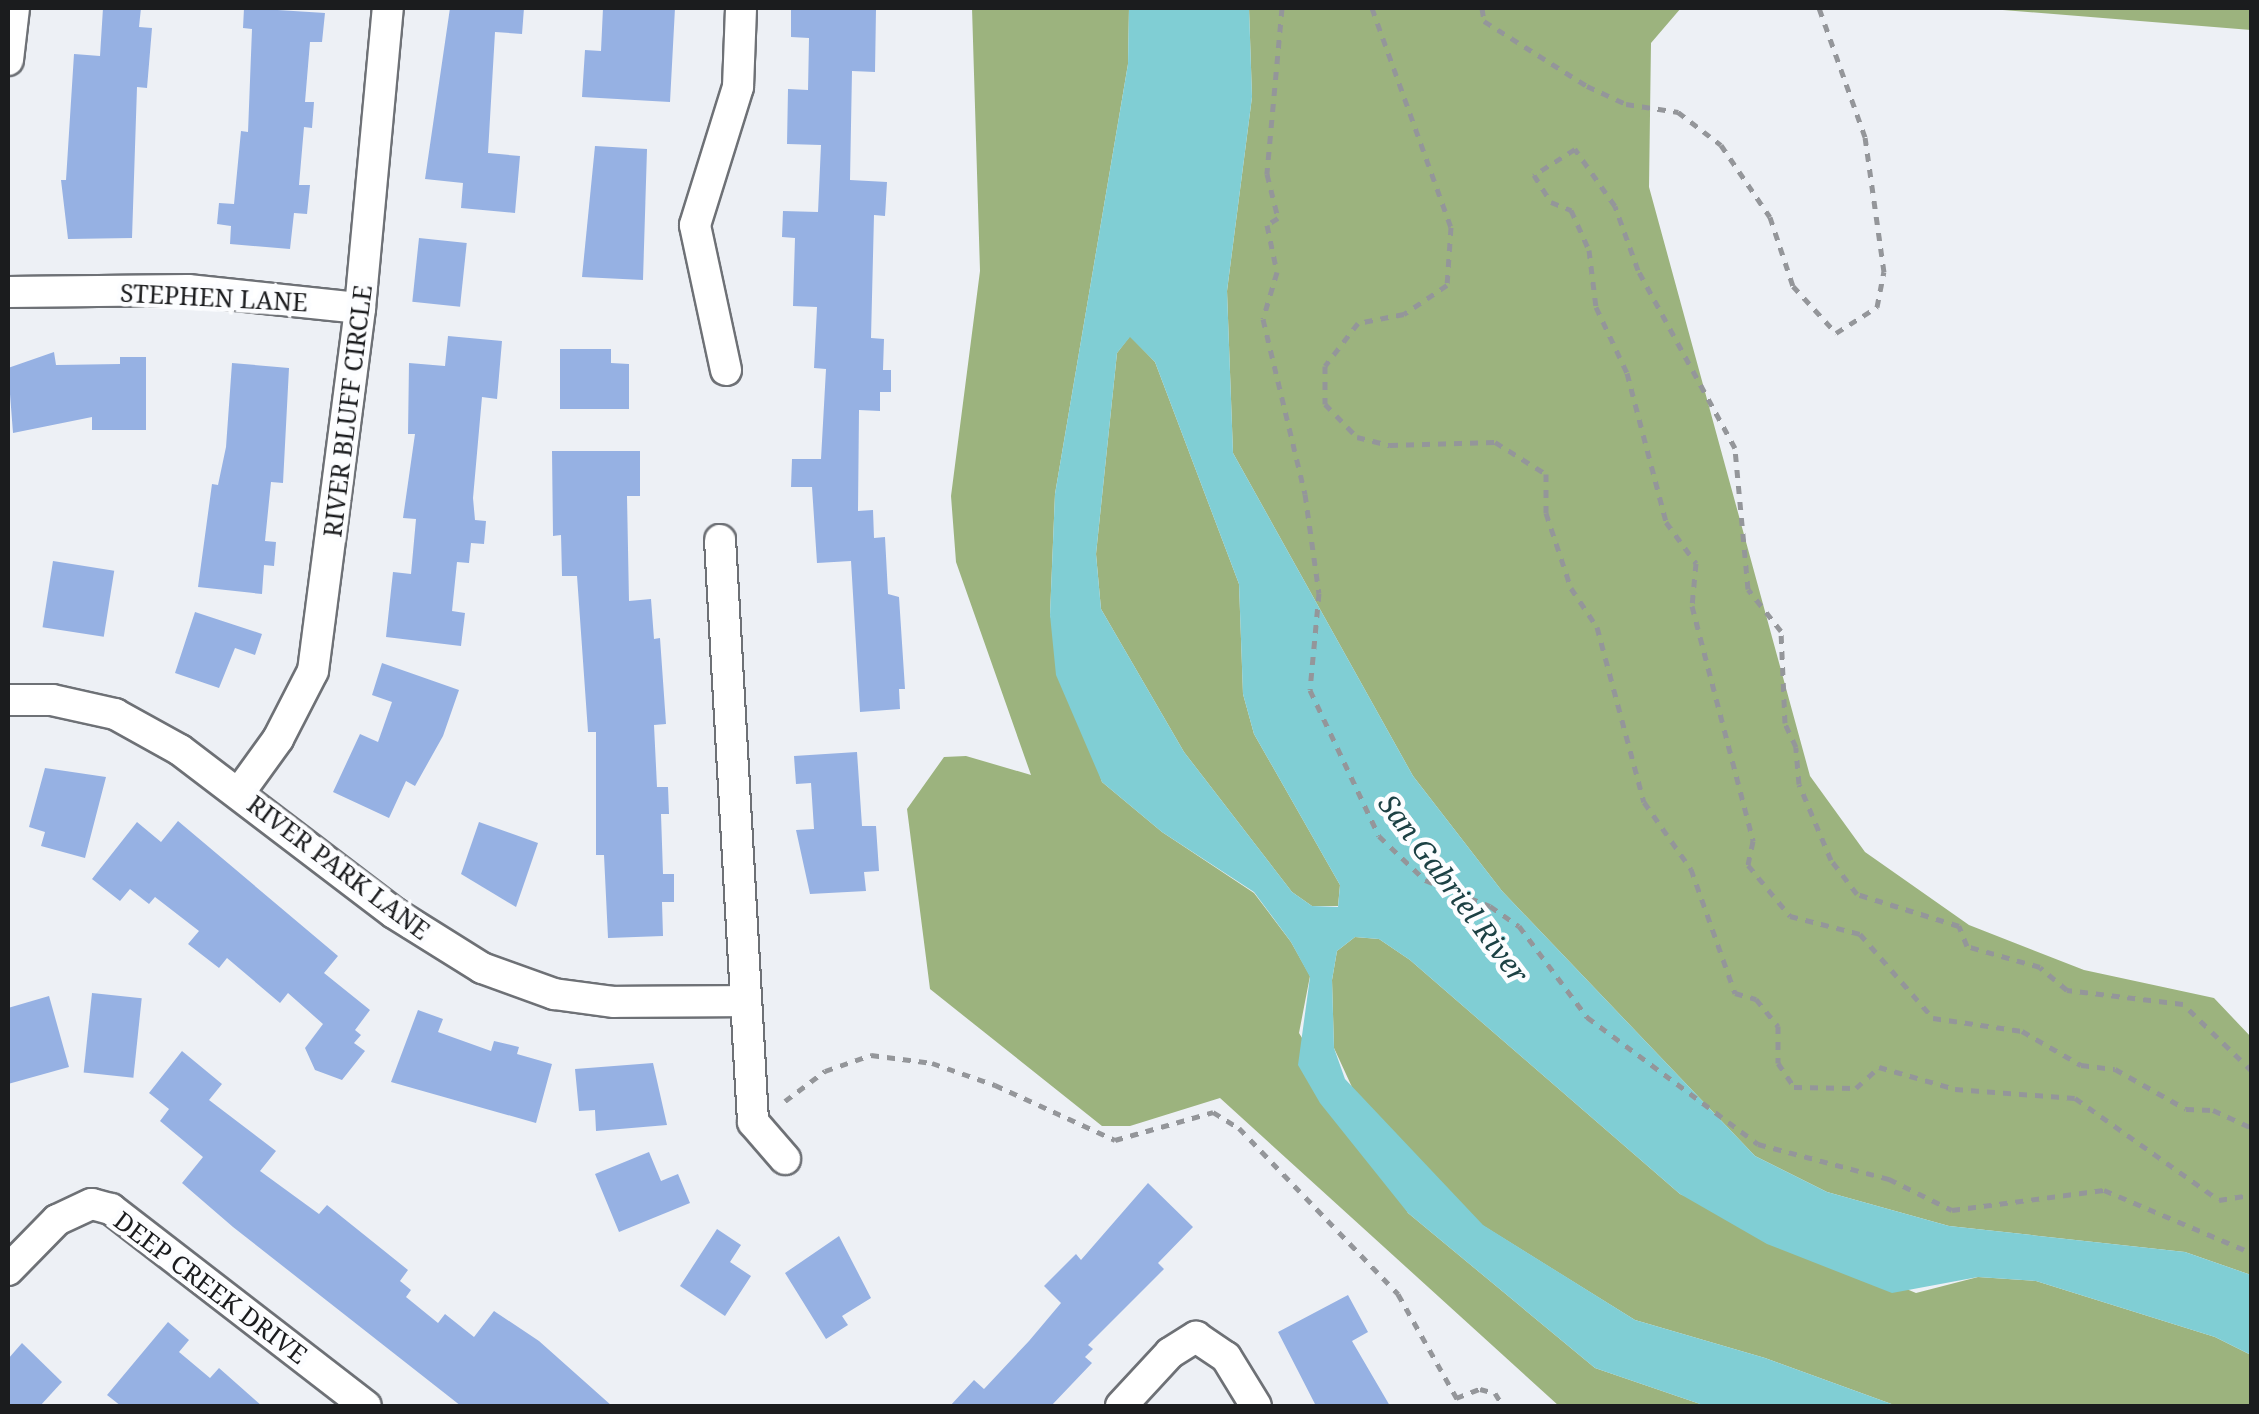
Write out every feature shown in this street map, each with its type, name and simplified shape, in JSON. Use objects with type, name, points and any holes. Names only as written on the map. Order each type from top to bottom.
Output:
[{"type":"street","points":[[8,60],[14,8]]},
{"type":"street","name":"RIVER BLUFF CIRCLE","points":[[239,793],[278,739],[313,671],[360,308],[388,8]]},
{"type":"street","points":[[726,370],[695,225],[738,87],[741,8]]},
{"type":"street","name":"STEPHEN LANE","points":[[8,292],[188,290],[360,308]]},
{"type":"street","points":[[720,540],[742,1001],[753,1122],[785,1159]]},
{"type":"street","name":"RIVER PARK LANE","points":[[8,700],[52,700],[115,714],[239,793],[394,913],[482,968],[554,994],[614,1002],[742,1001]]},
{"type":"street","name":"DEEP CREEK DRIVE","points":[[8,1270],[57,1220],[92,1204],[111,1209],[366,1406]]},
{"type":"street","points":[[1120,1406],[1170,1354],[1196,1337],[1226,1357],[1256,1406]]},
{"type":"path","points":[[1282,8],[1267,174],[1278,218],[1267,225],[1277,272],[1263,319],[1305,494],[1320,593],[1310,690],[1379,836],[1425,880],[1490,906],[1519,926],[1588,1017],[1758,1144],[1889,1179],[1952,1210],[2104,1190],[2252,1254]]},
{"type":"path","points":[[1372,8],[1451,227],[1447,285],[1404,314],[1358,323],[1325,366],[1325,404],[1357,437],[1390,445],[1494,442],[1546,474],[1546,513],[1570,588],[1597,627],[1644,802],[1691,869],[1734,993],[1756,999],[1778,1026],[1778,1063],[1794,1088],[1856,1088],[1879,1067],[1955,1089],[2075,1098],[2218,1200],[2252,1195]]},
{"type":"path","points":[[1482,8],[1484,22],[1587,86],[1626,104],[1678,112],[1721,145],[1770,216],[1794,286],[1836,333],[1878,307],[1884,272],[1864,138],[1819,8]]},
{"type":"path","points":[[2252,1071],[2183,1004],[2067,990],[2040,967],[1966,946],[1959,926],[1857,894],[1831,860],[1799,784],[1796,747],[1786,723],[1781,630],[1748,589],[1735,448],[1638,270],[1615,206],[1575,149],[1534,175],[1551,202],[1571,210],[1589,250],[1596,307],[1626,373],[1666,522],[1696,563],[1692,606],[1753,841],[1748,865],[1790,916],[1860,934],[1932,1018],[2022,1031],[2082,1066],[2115,1069],[2186,1109],[2213,1110],[2252,1128]]},
{"type":"path","points":[[785,1101],[824,1071],[871,1055],[932,1063],[994,1084],[1115,1140],[1212,1112],[1239,1128],[1398,1294],[1461,1406]]},
{"type":"path","points":[[1456,1398],[1480,1389],[1495,1393],[1502,1406]]},
{"type":"green space","points":[[972,8],[1129,8],[1128,64],[1055,494],[1050,615],[1102,782],[1162,832],[1254,893],[1291,942],[1310,976],[1299,1033],[1408,1213],[1595,1368],[1706,1406],[1559,1406],[1220,1098],[1130,1126],[1102,1126],[930,989],[907,809],[944,757],[966,756],[1031,775],[956,562],[951,496],[980,271]]},
{"type":"green space","points":[[1249,8],[1681,8],[1651,43],[1649,187],[1810,776],[1865,852],[1969,925],[2084,970],[2214,998],[2251,1037],[2251,1275],[2185,1252],[1949,1226],[1827,1192],[1755,1156],[1502,891],[1413,776],[1233,453],[1227,291],[1252,97]]},
{"type":"green space","points":[[1978,8],[2251,8],[2251,30]]},
{"type":"green space","points":[[1130,336],[1155,362],[1239,584],[1243,694],[1254,734],[1340,885],[1338,906],[1312,906],[1292,892],[1184,752],[1101,609],[1096,554],[1117,353]]},
{"type":"green space","points":[[1355,937],[1379,939],[1410,960],[1680,1194],[1916,1293],[1978,1277],[2036,1281],[2215,1337],[2251,1355],[2251,1406],[1897,1406],[1765,1358],[1635,1320],[1482,1225],[1357,1098],[1334,1048],[1332,980],[1337,951]]},
{"type":"water","name":"San Gabriel River","points":[[1129,8],[1249,8],[1252,97],[1227,291],[1233,453],[1413,776],[1502,891],[1755,1156],[1827,1192],[1949,1226],[2185,1252],[2251,1275],[2251,1355],[2215,1337],[2036,1281],[1978,1277],[1892,1293],[1767,1244],[1680,1194],[1410,960],[1379,939],[1355,937],[1337,951],[1332,980],[1334,1048],[1345,1079],[1483,1225],[1635,1320],[1765,1358],[1897,1406],[1706,1406],[1595,1368],[1408,1213],[1320,1103],[1298,1065],[1310,977],[1291,942],[1254,892],[1162,832],[1102,782],[1056,675],[1050,615],[1055,494],[1128,64]],"holes":[[[1130,337],[1155,362],[1239,584],[1243,694],[1254,734],[1340,885],[1338,907],[1312,906],[1292,892],[1184,752],[1101,609],[1096,554],[1117,353]]]},
{"type":"building","points":[[103,8],[141,8],[139,27],[152,28],[147,88],[137,87],[132,238],[68,239],[61,180],[66,180],[74,54],[100,56]]},
{"type":"building","points":[[244,8],[325,13],[322,42],[310,42],[305,102],[314,102],[312,128],[304,127],[299,185],[310,185],[307,214],[294,213],[290,249],[230,244],[231,226],[217,224],[219,203],[234,204],[241,131],[248,132],[252,29],[243,28]]},
{"type":"building","points":[[450,8],[524,8],[522,34],[495,32],[488,153],[520,156],[515,213],[461,208],[463,183],[425,179]]},
{"type":"building","points":[[603,8],[675,8],[670,102],[582,97],[585,50],[601,51]]},
{"type":"building","points":[[791,8],[876,9],[875,72],[852,71],[850,180],[887,182],[885,216],[874,215],[871,338],[884,339],[883,370],[891,370],[891,392],[880,392],[880,411],[859,410],[858,511],[873,510],[874,538],[885,537],[888,594],[899,597],[905,689],[899,689],[900,709],[860,712],[851,561],[817,563],[812,487],[791,487],[792,459],[821,459],[826,369],[814,368],[817,307],[793,306],[795,238],[782,237],[783,211],[818,212],[821,145],[787,144],[788,89],[808,90],[809,38],[791,37]]},
{"type":"building","points":[[595,146],[647,149],[643,280],[582,277]]},
{"type":"building","points":[[419,238],[467,243],[460,307],[412,302]]},
{"type":"building","points":[[448,336],[502,341],[497,399],[482,397],[473,498],[475,520],[486,521],[484,544],[471,543],[469,563],[457,562],[452,611],[465,613],[461,646],[386,637],[393,572],[411,574],[416,519],[403,518],[415,434],[408,434],[409,363],[445,366]]},
{"type":"building","points":[[560,349],[611,349],[611,363],[629,364],[629,409],[560,409]]},
{"type":"building","points":[[54,352],[56,365],[120,364],[120,357],[146,357],[146,430],[92,430],[92,417],[13,433],[8,368]]},
{"type":"building","points":[[232,363],[289,368],[283,483],[271,482],[265,541],[276,542],[274,566],[264,565],[262,594],[198,587],[212,484],[218,485],[226,447]]},
{"type":"building","points":[[552,451],[640,451],[640,496],[627,496],[629,601],[651,599],[654,639],[660,638],[666,724],[654,725],[657,787],[668,787],[669,814],[661,814],[663,874],[674,874],[674,902],[662,902],[663,936],[608,938],[604,855],[596,855],[596,732],[588,732],[577,576],[562,576],[561,535],[553,536]]},
{"type":"building","points":[[53,561],[114,571],[104,637],[43,627]]},
{"type":"building","points":[[195,612],[262,634],[255,655],[235,648],[219,688],[175,673]]},
{"type":"building","points":[[382,663],[459,690],[443,736],[415,786],[406,781],[389,818],[333,792],[360,734],[378,742],[392,702],[372,695]]},
{"type":"building","points":[[857,752],[862,826],[876,826],[879,871],[864,872],[866,891],[810,894],[796,830],[814,829],[811,783],[796,784],[794,756]]},
{"type":"building","points":[[45,768],[106,777],[85,858],[41,846],[45,832],[29,827]]},
{"type":"building","points":[[178,821],[338,956],[324,973],[370,1010],[355,1030],[361,1035],[354,1043],[365,1051],[342,1080],[315,1070],[305,1048],[323,1024],[288,993],[280,1003],[227,958],[219,968],[188,944],[199,931],[155,897],[149,904],[130,889],[120,901],[92,879],[137,822],[161,842]]},
{"type":"building","points":[[479,822],[538,843],[516,907],[461,874]]},
{"type":"building","points":[[92,993],[142,998],[133,1078],[84,1073]]},
{"type":"building","points":[[49,996],[69,1067],[8,1084],[8,1008]]},
{"type":"building","points":[[418,1010],[443,1019],[438,1032],[491,1051],[494,1041],[519,1047],[517,1054],[552,1064],[536,1123],[391,1082]]},
{"type":"building","points":[[182,1051],[222,1084],[209,1100],[276,1151],[260,1171],[319,1214],[327,1205],[408,1270],[400,1281],[411,1290],[406,1297],[438,1323],[445,1314],[474,1337],[494,1311],[539,1341],[612,1406],[461,1406],[233,1227],[182,1183],[203,1157],[160,1121],[169,1109],[149,1093]]},
{"type":"building","points":[[653,1063],[667,1125],[596,1131],[595,1110],[579,1111],[575,1069]]},
{"type":"building","points":[[649,1152],[661,1181],[678,1174],[690,1203],[619,1232],[595,1174]]},
{"type":"building","points":[[1148,1183],[1193,1227],[1158,1263],[1164,1269],[1088,1345],[1093,1349],[1085,1357],[1092,1363],[1051,1406],[950,1406],[974,1380],[984,1389],[1029,1341],[1061,1303],[1044,1286],[1076,1254],[1081,1260]]},
{"type":"building","points":[[717,1229],[741,1245],[730,1262],[751,1276],[725,1316],[680,1286]]},
{"type":"building","points":[[839,1236],[871,1298],[842,1316],[848,1325],[826,1339],[785,1273]]},
{"type":"building","points":[[1348,1295],[1368,1332],[1352,1341],[1390,1406],[1316,1406],[1278,1332]]},
{"type":"building","points":[[168,1322],[189,1340],[179,1352],[210,1378],[219,1368],[262,1406],[121,1406],[107,1395]]},
{"type":"building","points":[[22,1343],[62,1382],[40,1406],[8,1406],[8,1359]]}]
